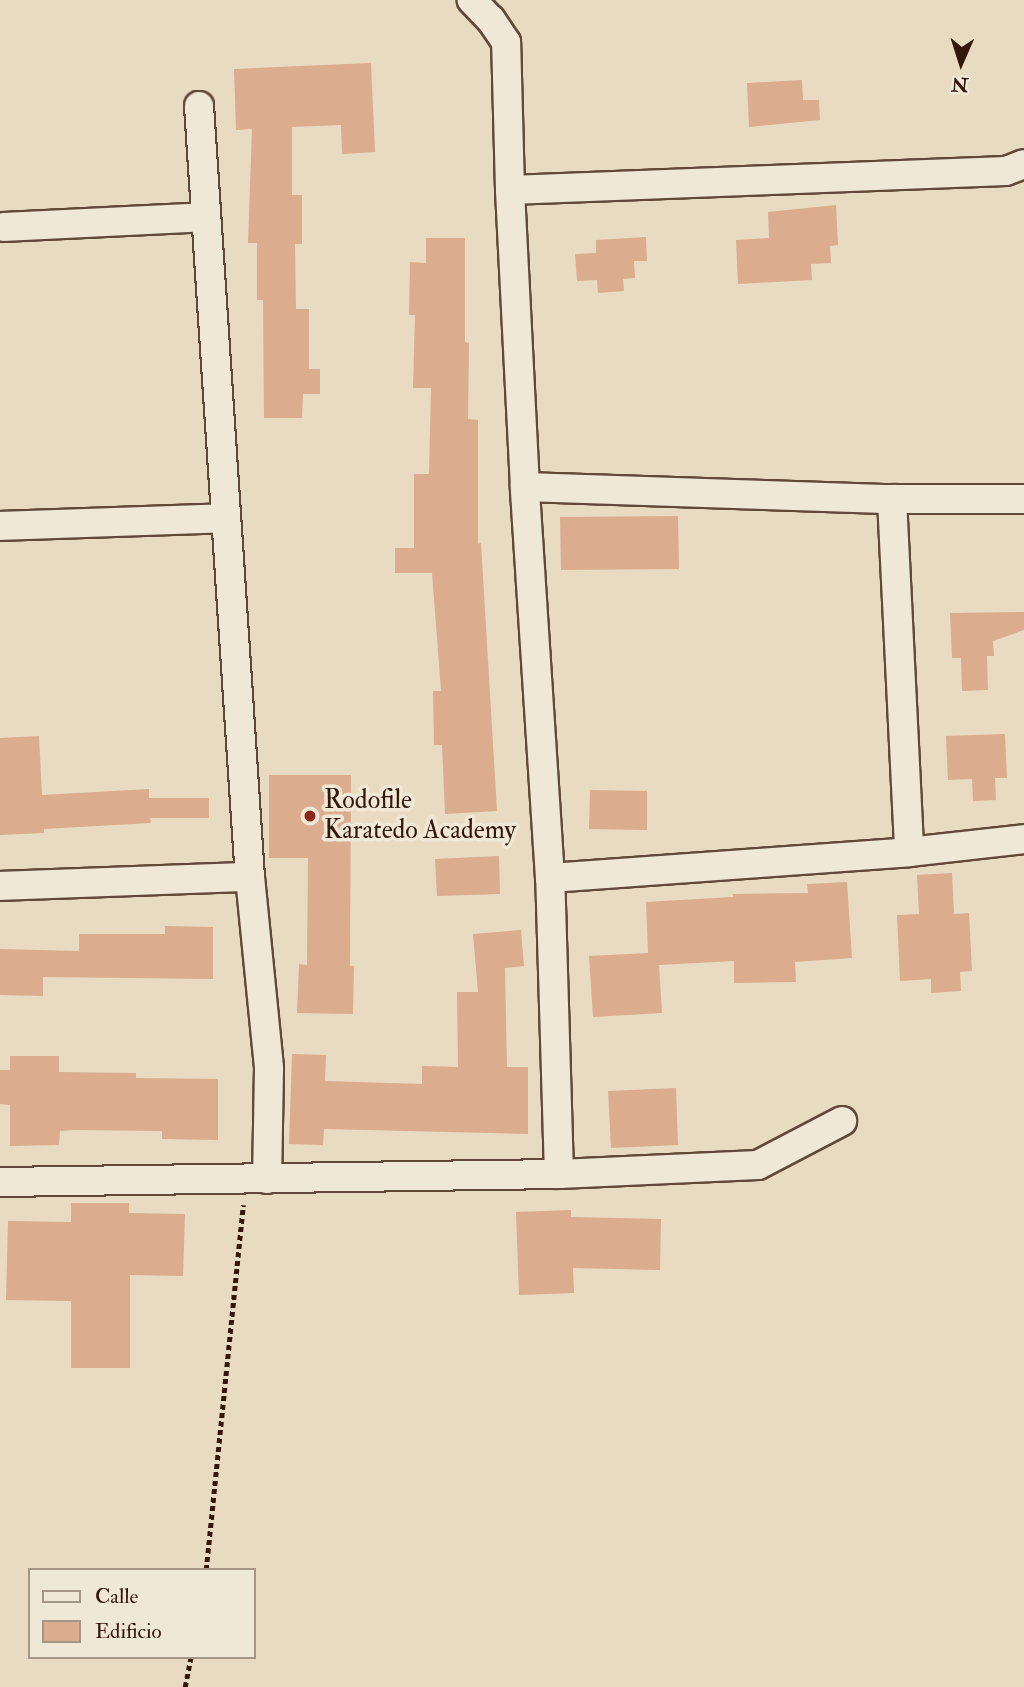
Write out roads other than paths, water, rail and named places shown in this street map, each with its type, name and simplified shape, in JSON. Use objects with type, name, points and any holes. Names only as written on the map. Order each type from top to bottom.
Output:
[{"type":"street","points":[[472,0],[491,20],[506,43],[510,190],[525,488],[550,878],[559,1174]]},
{"type":"street","points":[[199,106],[250,877],[270,1068],[256,1179]]},
{"type":"street","points":[[510,190],[1006,171],[1024,164]]},
{"type":"street","points":[[4,227],[206,217]]},
{"type":"street","points":[[525,488],[892,499],[1024,499]]},
{"type":"street","points":[[892,499],[909,852]]},
{"type":"street","points":[[0,526],[225,518]]},
{"type":"street","points":[[550,878],[909,852],[1024,839]]},
{"type":"street","points":[[0,886],[250,877]]},
{"type":"street","points":[[0,1182],[559,1174],[758,1165],[842,1121]]},
{"type":"place","name":"Rodofile Karatedo Academy","points":[[310,816]]}]
